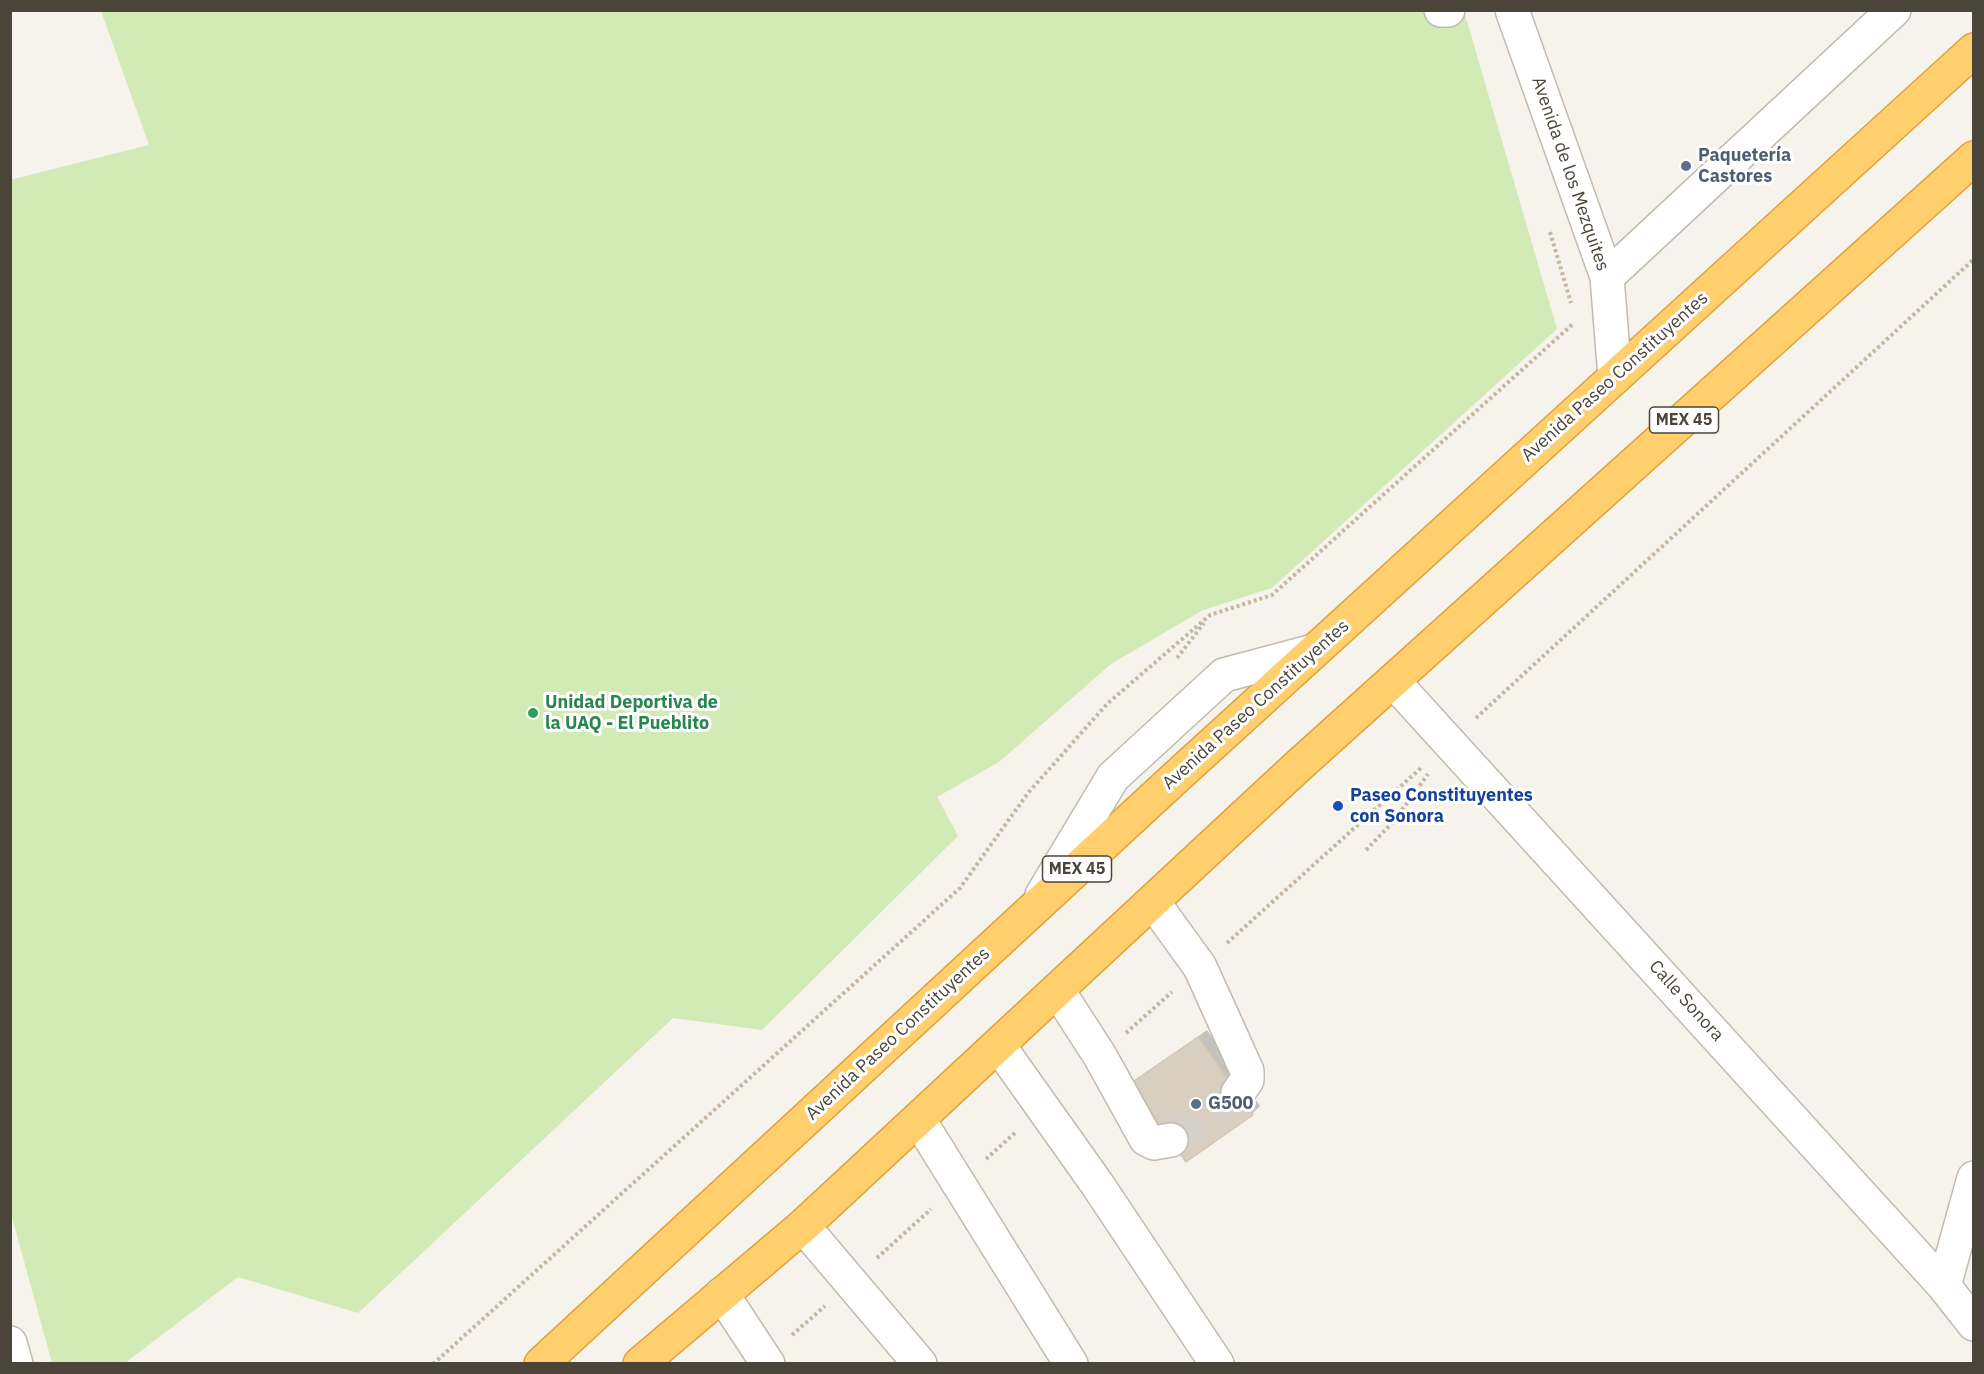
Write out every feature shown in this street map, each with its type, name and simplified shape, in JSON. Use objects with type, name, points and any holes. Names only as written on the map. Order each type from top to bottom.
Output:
[{"type":"highway","name":"Avenida Paseo Constituyentes","points":[[541,1364],[1314,651],[1974,50]]},
{"type":"highway","name":"MEX 45","points":[[649,1361],[722,1294],[803,1226],[1394,682],[1974,158]]},
{"type":"street","points":[[1442,10],[1448,10]]},
{"type":"street","name":"Avenida de los Mezquites","points":[[1512,10],[1607,277],[1615,377]]},
{"type":"street","points":[[1607,277],[1894,10]]},
{"type":"street","points":[[1034,909],[1113,777],[1215,683],[1224,675],[1314,651]]},
{"type":"street","name":"Calle Sonora","points":[[1394,682],[1451,742],[1960,1306]]},
{"type":"street","points":[[1153,902],[1200,967],[1247,1071],[1247,1080],[1238,1093]]},
{"type":"street","points":[[1058,991],[1100,1056],[1146,1139],[1154,1143],[1171,1140]]},
{"type":"street","points":[[999,1046],[1097,1184],[1217,1364]]},
{"type":"street","points":[[919,1120],[1071,1364]]},
{"type":"street","points":[[1960,1306],[1974,1178]]},
{"type":"street","points":[[803,1226],[852,1281],[920,1364]]},
{"type":"street","points":[[722,1294],[767,1362]]},
{"type":"street","points":[[10,1343],[16,1364]]},
{"type":"path","points":[[1549,229],[1573,309]]},
{"type":"path","points":[[1100,1056],[1451,742],[1974,259]]},
{"type":"path","points":[[433,1364],[960,888],[1028,793],[1107,704],[1210,615],[1272,595],[1576,321]]},
{"type":"path","points":[[1177,658],[1210,615]]},
{"type":"path","points":[[1366,850],[1394,820],[1451,742]]},
{"type":"path","points":[[767,1362],[852,1281],[1042,1109]]},
{"type":"green space","name":"Unidad Deportiva de la UAQ - El Pueblito","points":[[101,11],[1464,11],[1557,329],[1272,588],[1203,610],[1111,664],[999,762],[937,797],[958,836],[762,1030],[673,1018],[358,1313],[238,1277],[125,1363],[52,1363],[10,1210],[10,180],[149,145]]},
{"type":"building","name":"G500","points":[[1198,1037],[1253,1115],[1186,1162],[1131,1083]]},
{"type":"tunnel","points":[[1171,1140],[1238,1093]]},
{"type":"place","name":"Paquetería Castores","points":[[1686,166]]},
{"type":"place","name":"Unidad Deportiva de la UAQ - El Pueblito","points":[[533,713]]},
{"type":"place","name":"Paseo Constituyentes con Sonora","points":[[1338,806]]},
{"type":"place","name":"G500","points":[[1196,1104]]}]
